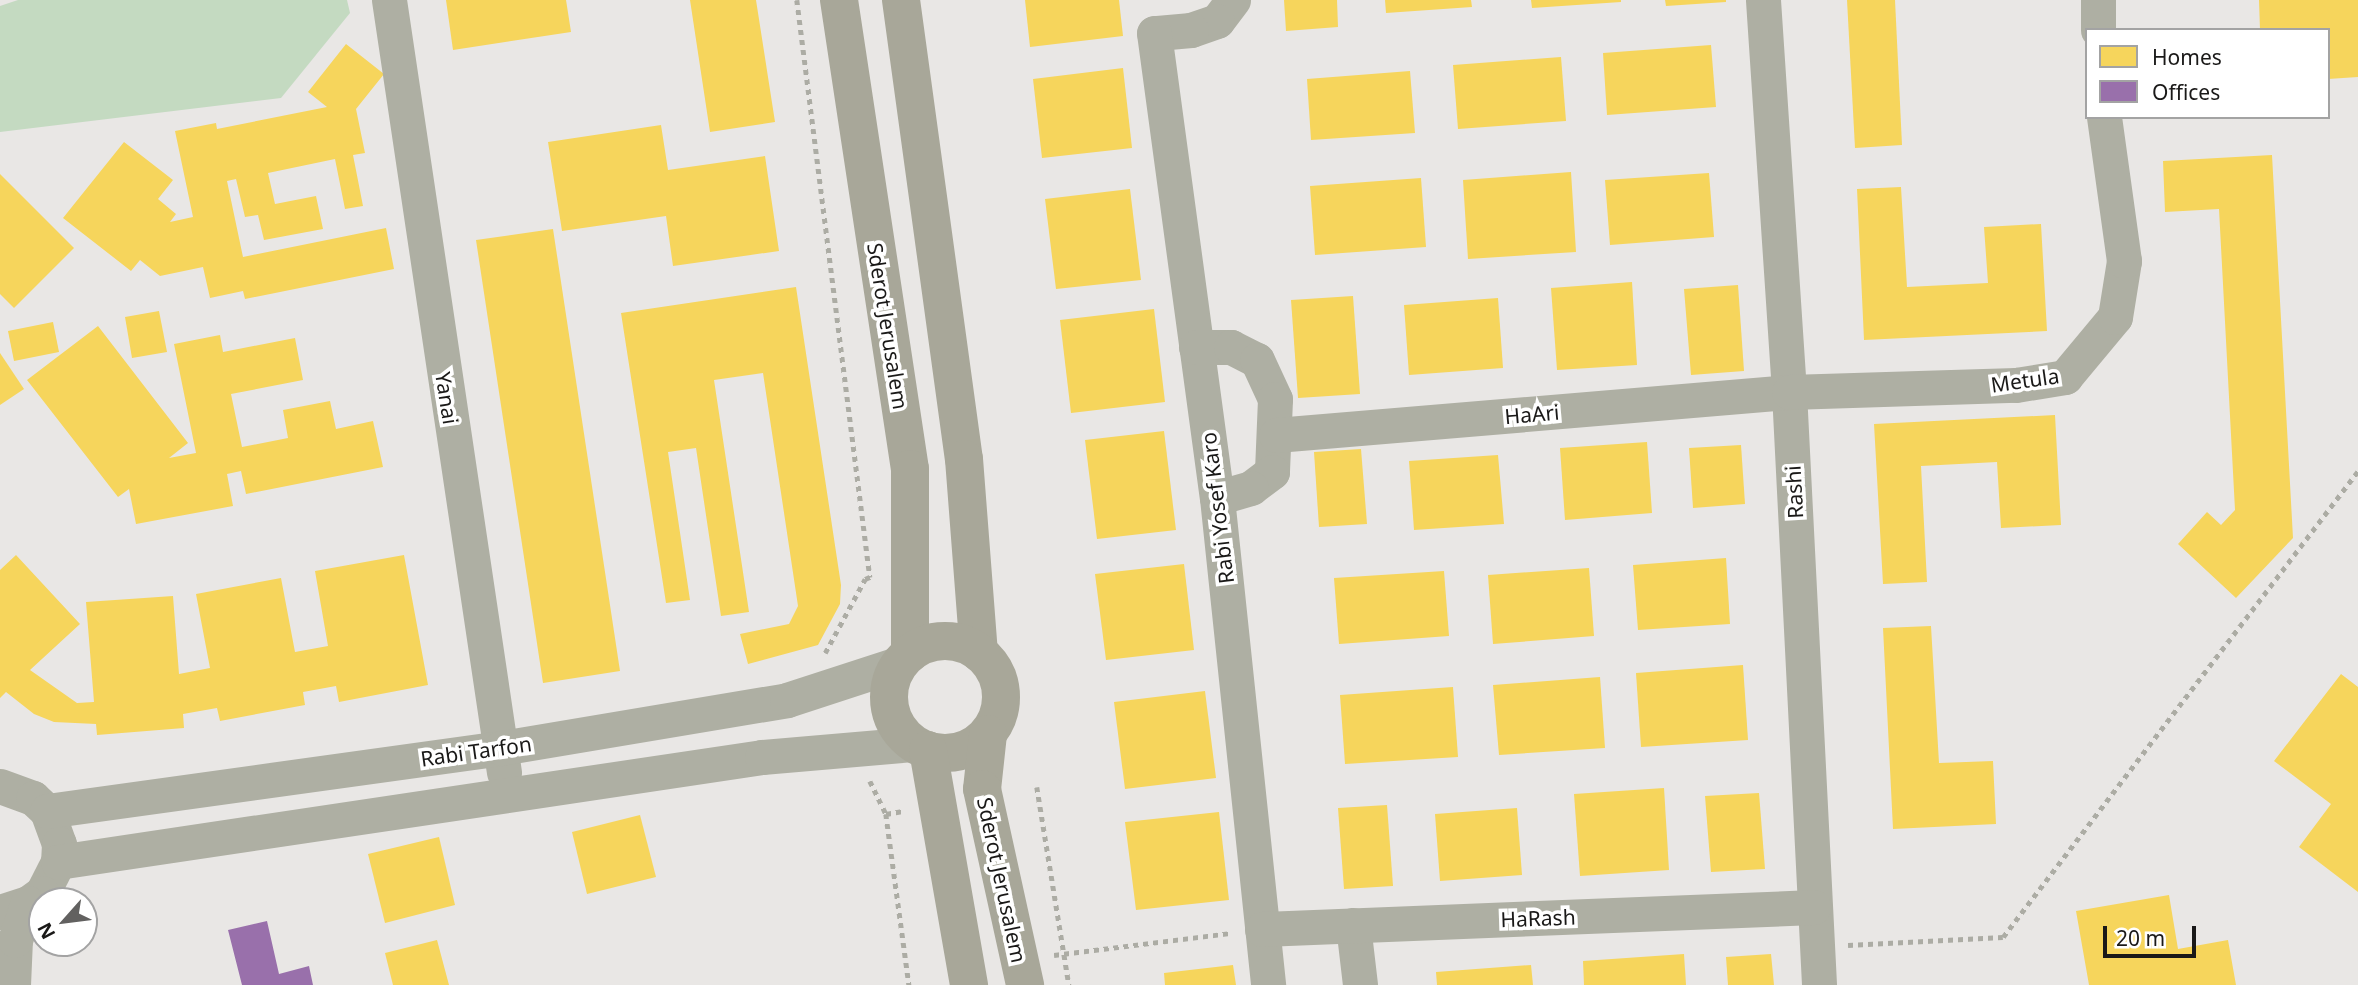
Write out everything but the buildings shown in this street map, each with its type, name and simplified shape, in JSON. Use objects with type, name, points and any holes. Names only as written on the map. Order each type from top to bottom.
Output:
[{"type":"main road","name":"Sderot Jerusalem","points":[[839,0],[910,469],[905,658]]},
{"type":"main road","points":[[901,0],[964,459],[979,652],[1000,685],[1000,711],[988,734],[960,751],[921,747]]},
{"type":"main road","points":[[969,985],[921,747],[895,721],[890,706],[890,690],[905,658],[937,641],[952,641],[979,652]]},
{"type":"main road","name":"Sderot Jerusalem","points":[[988,734],[982,789],[1023,972]]},
{"type":"street","name":"Yanai","points":[[389,0],[508,795]]},
{"type":"street","name":"Rabi Yosef Karo","points":[[1233,0],[1217,21],[1191,30],[1154,33],[1217,498],[1268,985]]},
{"type":"street","name":"Rashi","points":[[1763,0],[1789,392],[1819,985]]},
{"type":"street","points":[[2098,0],[2098,28]]},
{"type":"street","name":"Metula","points":[[1789,392],[2016,386],[2065,377],[2094,348],[2115,317],[2124,261],[2104,119]]},
{"type":"street","points":[[1196,346],[1231,347],[1257,360],[1275,399],[1276,435],[1272,472],[1251,488],[1217,498]]},
{"type":"street","name":"HaAri","points":[[1276,435],[1789,392]]},
{"type":"street","name":"Rabi Tarfon","points":[[47,811],[500,748],[787,701],[905,658]]},
{"type":"street","points":[[58,862],[762,757],[921,747]]},
{"type":"street","points":[[0,786],[33,798],[47,811],[60,844],[58,862],[42,892],[14,908],[13,985]]},
{"type":"street","name":"HaRash","points":[[1262,929],[1814,907]]},
{"type":"street","points":[[1353,925],[1360,985]]},
{"type":"path","points":[[797,0],[870,577]]},
{"type":"path","points":[[1816,946],[2003,937],[2358,471]]},
{"type":"path","points":[[1037,787],[1069,985]]},
{"type":"path","points":[[886,814],[909,985]]},
{"type":"path","points":[[1023,972],[1064,954],[1262,929]]},
{"type":"green space","points":[[18,0],[347,0],[350,13],[281,98],[0,132],[0,6]]}]
